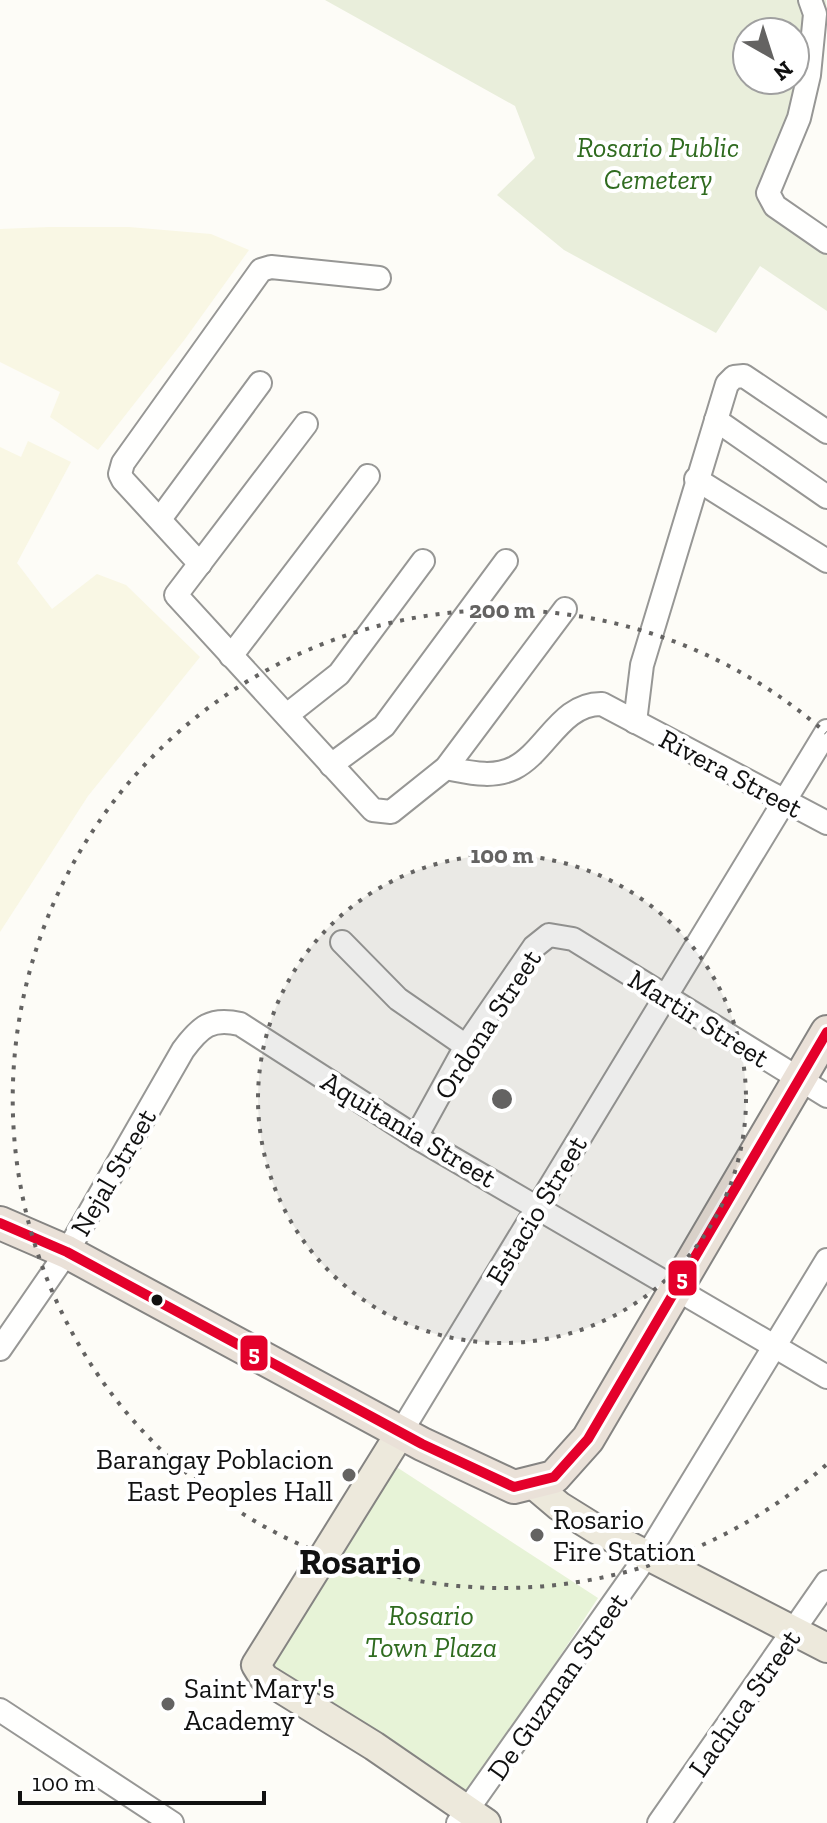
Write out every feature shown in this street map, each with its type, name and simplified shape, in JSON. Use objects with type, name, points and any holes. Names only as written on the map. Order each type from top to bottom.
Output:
[{"type":"highway","points":[[0,1223],[67,1252],[491,1478],[514,1487],[533,1484],[554,1477],[588,1439],[676,1290],[814,1088],[827,1032]]},
{"type":"main road","name":"Estacio Street","points":[[401,1432],[258,1658],[258,1671],[274,1685],[374,1746],[471,1819]]},
{"type":"main road","points":[[533,1484],[559,1506],[827,1648]]},
{"type":"street","points":[[810,0],[815,14],[809,75],[799,118],[768,193],[775,206],[827,242]]},
{"type":"street","points":[[200,564],[123,480],[120,470],[257,274],[271,267],[379,278]]},
{"type":"street","points":[[635,722],[642,665],[727,384],[734,377],[744,376],[827,432]]},
{"type":"street","points":[[160,519],[260,383]]},
{"type":"street","points":[[716,420],[827,497]]},
{"type":"street","points":[[306,424],[178,591],[177,597],[373,810],[383,814],[391,812],[446,768],[565,609]]},
{"type":"street","points":[[231,656],[368,476]]},
{"type":"street","points":[[696,479],[827,561]]},
{"type":"street","points":[[287,715],[339,674],[423,561]]},
{"type":"street","points":[[331,765],[384,726],[506,561]]},
{"type":"street","name":"Rivera Street","points":[[446,768],[488,775],[514,768],[566,719],[591,704],[602,704],[827,823]]},
{"type":"street","name":"Estacio Street","points":[[401,1432],[827,731]]},
{"type":"street","name":"Ordona Street","points":[[416,1137],[466,1046],[534,947],[549,935],[573,939]]},
{"type":"street","name":"Martir Street","points":[[573,939],[665,999],[814,1088]]},
{"type":"street","points":[[342,942],[398,999],[466,1046]]},
{"type":"street","name":"Nejal Street","points":[[0,1349],[67,1252],[193,1037],[212,1022],[240,1024]]},
{"type":"street","name":"Aquitania Street","points":[[240,1024],[416,1137],[827,1377]]},
{"type":"street","name":"De Guzman Street","points":[[471,1819],[648,1554],[827,1260]]},
{"type":"street","name":"Lachica Street","points":[[659,1823],[827,1582]]},
{"type":"street","points":[[0,1710],[163,1820]]},
{"type":"shaded area","points":[[129,227],[211,234],[249,250],[185,339],[98,450],[50,417],[60,392],[0,362],[0,229]]},
{"type":"shaded area","points":[[28,441],[71,462],[17,563],[52,609],[97,574],[126,585],[200,657],[88,796],[0,932],[0,447],[21,457]]},
{"type":"green space","name":"Rosario Public Cemetery","points":[[325,0],[826,0],[827,13],[811,71],[811,16],[731,16],[731,96],[804,96],[783,173],[781,195],[827,232],[827,311],[760,266],[716,333],[564,250],[497,195],[535,158],[515,106]]},
{"type":"green space","name":"Rosario Town Plaza","points":[[395,1466],[598,1598],[467,1798],[264,1665]]},
{"type":"transit line","name":"5","points":[[0,1223],[67,1252],[422,1444],[514,1487],[554,1477],[588,1439],[827,1032]]},
{"type":"place","name":"Barangay Poblacion East Peoples Hall","points":[[349,1475]]},
{"type":"place","name":"Rosario Fire Station","points":[[537,1535]]},
{"type":"place","name":"Saint Mary's Academy","points":[[168,1704]]},
{"type":"district","name":"Rosario","points":[[360,1561]]}]
